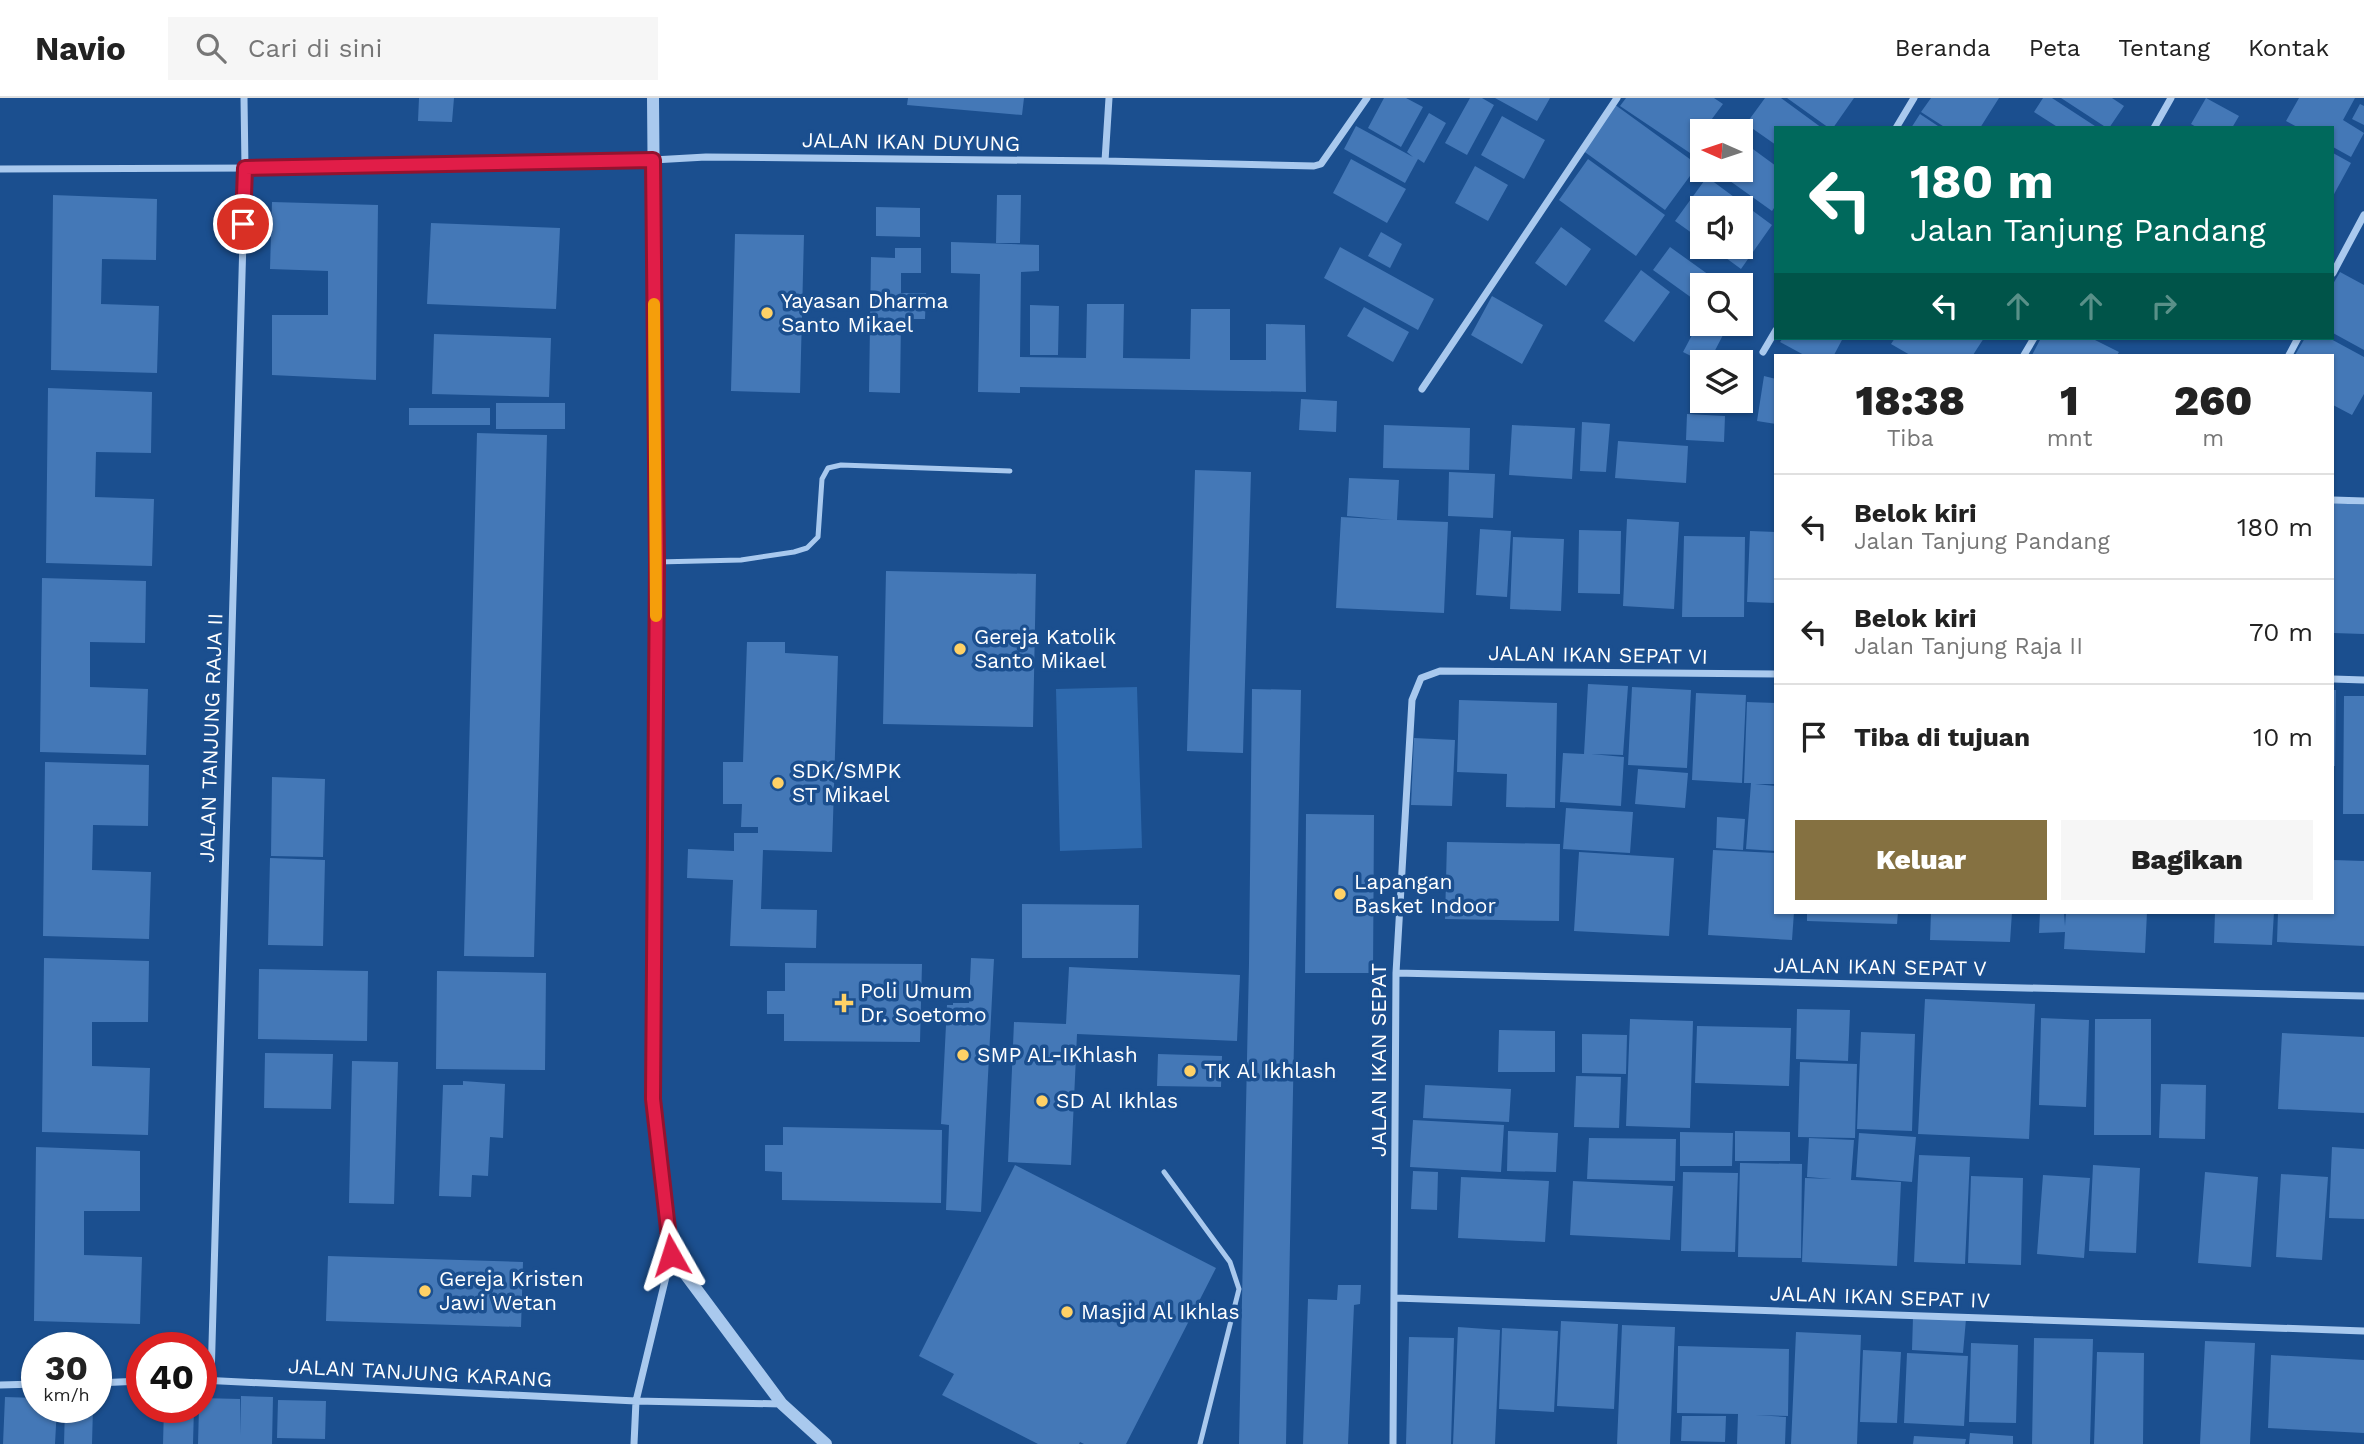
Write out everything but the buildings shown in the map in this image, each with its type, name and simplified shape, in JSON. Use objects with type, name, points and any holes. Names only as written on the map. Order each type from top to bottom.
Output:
[{"type":"street","name":"JALAN TANJUNG RAJA II","points":[[212,1332],[245,168],[244,98]]},
{"type":"street","points":[[634,1444],[636,1401],[671,1255],[653,1099],[657,562],[653,98]]},
{"type":"street","points":[[1105,161],[1109,98]]},
{"type":"street","name":"JALAN IKAN DUYUNG","points":[[0,169],[245,168],[706,157],[1314,166],[1321,164],[1367,98]]},
{"type":"street","points":[[1422,389],[1616,98]]},
{"type":"street","points":[[1897,126],[1914,98]]},
{"type":"street","points":[[2155,126],[2171,98]]},
{"type":"street","points":[[2334,271],[2364,215]]},
{"type":"street","points":[[1763,352],[1774,333]]},
{"type":"street","points":[[2334,500],[2364,501]]},
{"type":"street","name":"JALAN IKAN SEPAT VI","points":[[1421,678],[1440,671],[1774,674]]},
{"type":"street","name":"JALAN IKAN SEPAT","points":[[1393,1444],[1396,973],[1412,700],[1421,678]]},
{"type":"street","points":[[2334,679],[2364,680]]},
{"type":"street","name":"JALAN IKAN SEPAT V","points":[[1396,973],[2364,996]]},
{"type":"street","points":[[671,1255],[782,1404],[826,1444]]},
{"type":"street","name":"JALAN IKAN SEPAT IV","points":[[1395,1298],[2364,1331]]},
{"type":"street","name":"JALAN TANJUNG KARANG","points":[[217,1380],[636,1401],[782,1404]]},
{"type":"street","points":[[0,1385],[21,1384]]},
{"type":"lane","points":[[657,562],[741,560],[807,548],[818,537],[822,479],[828,468],[841,465],[1010,471]]},
{"type":"lane","points":[[1164,1172],[1230,1262],[1239,1289],[1200,1444]]},
{"type":"shaded area","points":[[1137,687],[1142,848],[1060,851],[1056,689]]},
{"type":"slow traffic","points":[[654,304],[656,616]]},
{"type":"place","name":"Yayasan Dharma Santo Mikael","points":[[767,313]]},
{"type":"place","name":"Gereja Katolik Santo Mikael","points":[[960,649]]},
{"type":"place","name":"SDK/SMPK ST Mikael","points":[[778,783]]},
{"type":"place","name":"Lapangan Basket Indoor","points":[[1340,894]]},
{"type":"place","name":"Poli Umum Dr. Soetomo","points":[[844,1003]]},
{"type":"place","name":"SMP AL-IKhlash","points":[[963,1055]]},
{"type":"place","name":"TK Al Ikhlash","points":[[1190,1071]]},
{"type":"place","name":"SD Al Ikhlas","points":[[1042,1101]]},
{"type":"place","name":"Gereja Kristen Jawi Wetan","points":[[425,1291]]},
{"type":"place","name":"Masjid Al Ikhlas","points":[[1067,1312]]},
{"type":"route","points":[[243,224],[245,168],[653,160],[657,562],[653,1099],[671,1255]]}]
